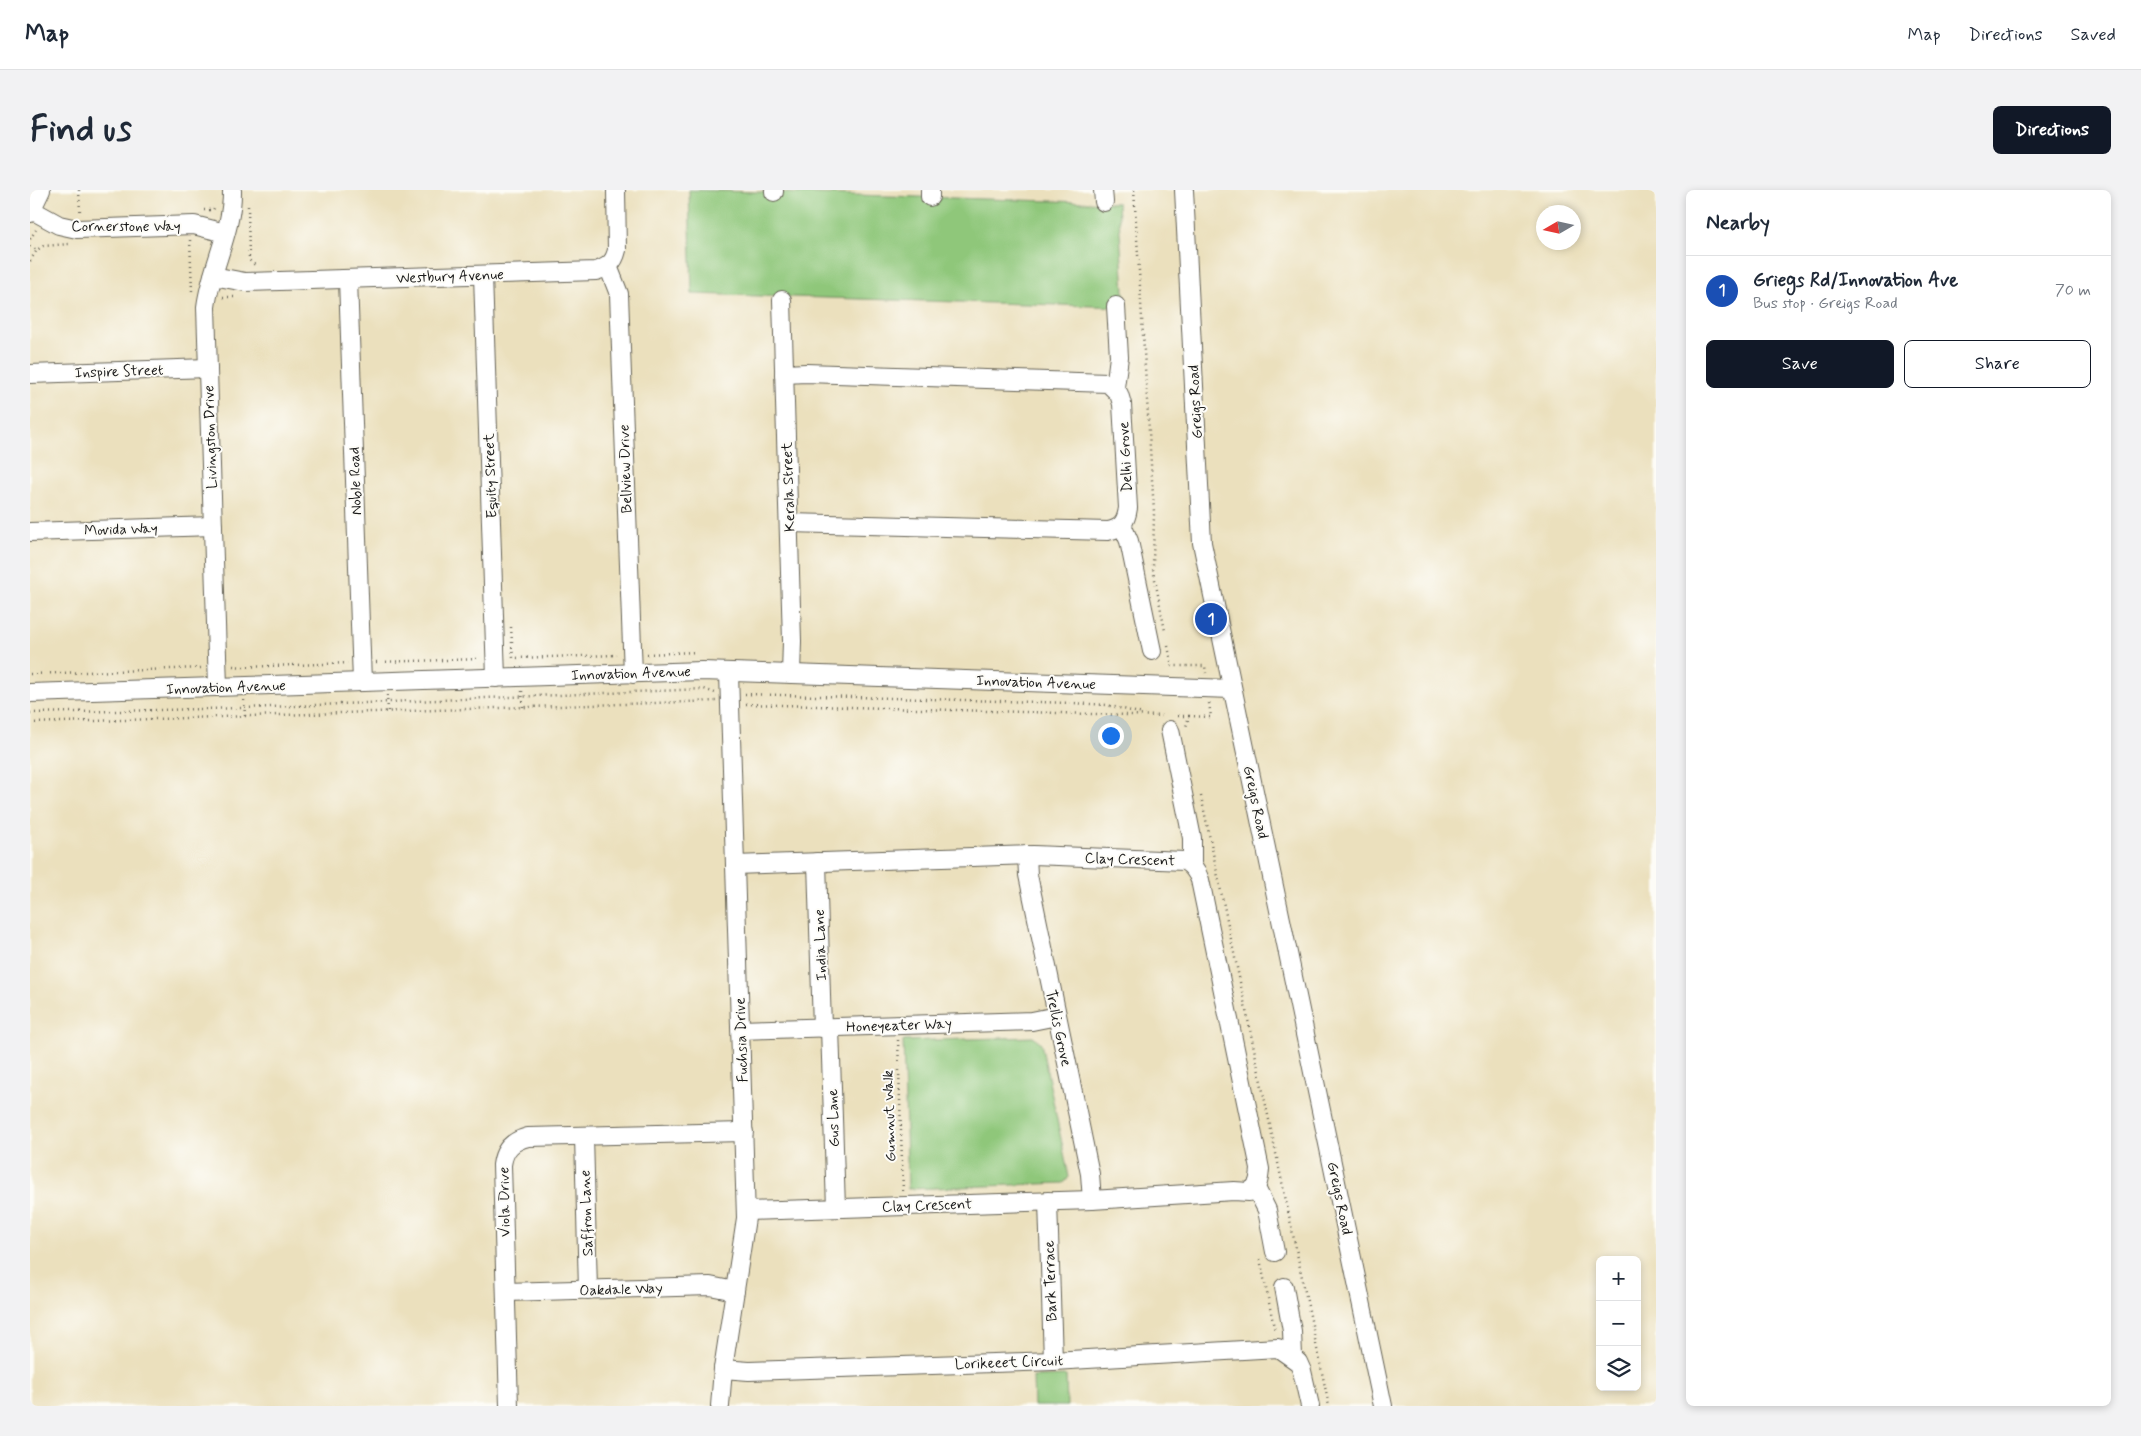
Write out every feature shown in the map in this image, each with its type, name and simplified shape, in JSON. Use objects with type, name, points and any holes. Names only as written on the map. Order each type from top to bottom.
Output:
[{"type":"street","points":[[31,211],[41,190]]},
{"type":"street","name":"Livingston Drive","points":[[218,687],[225,667],[213,526],[206,307],[231,211],[232,190]]},
{"type":"street","points":[[608,266],[615,257],[617,250],[616,190]]},
{"type":"street","name":"Greigs Road","points":[[1184,190],[1202,543],[1383,1406]]},
{"type":"street","name":"Cornerstone Way","points":[[31,211],[59,225],[77,229],[194,225],[225,233]]},
{"type":"street","name":"Westbury Avenue","points":[[213,276],[245,282],[588,271],[608,266]]},
{"type":"street","name":"Bellview Drive","points":[[608,266],[618,294],[633,674]]},
{"type":"street","name":"Equity Street","points":[[484,274],[496,678]]},
{"type":"street","name":"Noble Road","points":[[348,279],[362,682]]},
{"type":"street","name":"Kerala Street","points":[[782,300],[792,641],[791,674]]},
{"type":"street","points":[[784,374],[806,372],[1096,381],[1108,382],[1115,387],[1119,357],[1116,306]]},
{"type":"street","name":"Inspire Street","points":[[30,374],[208,368]]},
{"type":"street","name":"Delhi Grove","points":[[1115,387],[1122,404],[1128,508],[1127,517],[1122,525]]},
{"type":"street","points":[[789,523],[1108,531],[1122,525],[1129,541],[1152,651]]},
{"type":"street","name":"Movida Way","points":[[30,532],[213,526]]},
{"type":"street","name":"Innovation Avenue","points":[[30,693],[702,671],[1232,689]]},
{"type":"street","name":"Fuchsia Drive","points":[[720,1406],[723,1369],[746,1211],[729,672]]},
{"type":"street","points":[[1178,729],[1192,838],[1192,866]]},
{"type":"street","name":"Clay Crescent","points":[[735,865],[1027,855],[1184,861],[1198,873],[1200,880],[1260,1169],[1256,1188],[1249,1192],[1234,1191],[1048,1202],[746,1211]]},
{"type":"street","name":"Trellis Grove","points":[[1027,855],[1028,875],[1090,1174],[1092,1200]]},
{"type":"street","name":"India Lane","points":[[817,862],[826,1028]]},
{"type":"street","name":"Honeyeater Way","points":[[741,1030],[1032,1021],[1057,1016]]},
{"type":"street","name":"Gus Lane","points":[[826,1028],[836,1208]]},
{"type":"street","name":"Viola Drive","points":[[509,1406],[503,1156],[509,1145],[518,1140],[528,1138],[744,1132]]},
{"type":"street","name":"Saffron Lane","points":[[584,1136],[588,1290]]},
{"type":"street","points":[[1256,1188],[1266,1210],[1267,1251]]},
{"type":"street","name":"Bark Terrace","points":[[1048,1202],[1053,1361]]},
{"type":"street","name":"Oakdale Way","points":[[506,1292],[710,1286],[735,1291]]},
{"type":"street","points":[[1284,1287],[1292,1331],[1293,1357]]},
{"type":"street","points":[[1278,1348],[1298,1362],[1310,1406]]},
{"type":"street","name":"Lorikeeet Circuit","points":[[723,1369],[749,1371],[1053,1361],[1278,1348]]},
{"type":"path","points":[[30,713],[245,708],[704,689],[752,705],[1211,717],[1204,666],[1172,666],[1153,569],[1154,512],[1134,190]]},
{"type":"path","points":[[248,200],[249,260],[257,267]]},
{"type":"path","points":[[197,211],[213,210],[216,206]]},
{"type":"path","points":[[30,260],[37,250]]},
{"type":"path","points":[[511,618],[512,658],[697,652]]},
{"type":"path","points":[[30,674],[225,667]]},
{"type":"path","points":[[30,723],[730,699],[752,693],[1073,703],[1107,706],[1150,716]]},
{"type":"path","points":[[1178,729],[1189,716]]},
{"type":"path","points":[[1201,796],[1329,1406]]},
{"type":"path","name":"Gumnut Walk","points":[[898,1025],[903,1206]]},
{"type":"path","points":[[1267,1251],[1278,1348]]},
{"type":"green space","points":[[689,190],[1118,203],[1125,307],[692,294]]},
{"type":"green space","points":[[1033,1037],[1041,1043],[1069,1177],[1064,1183],[908,1189],[903,1041]]},
{"type":"green space","points":[[1066,1376],[1067,1406],[1034,1406],[1033,1377]]},
{"type":"place","name":"Griegs Rd/Innovation Ave","points":[[1211,619]]}]
